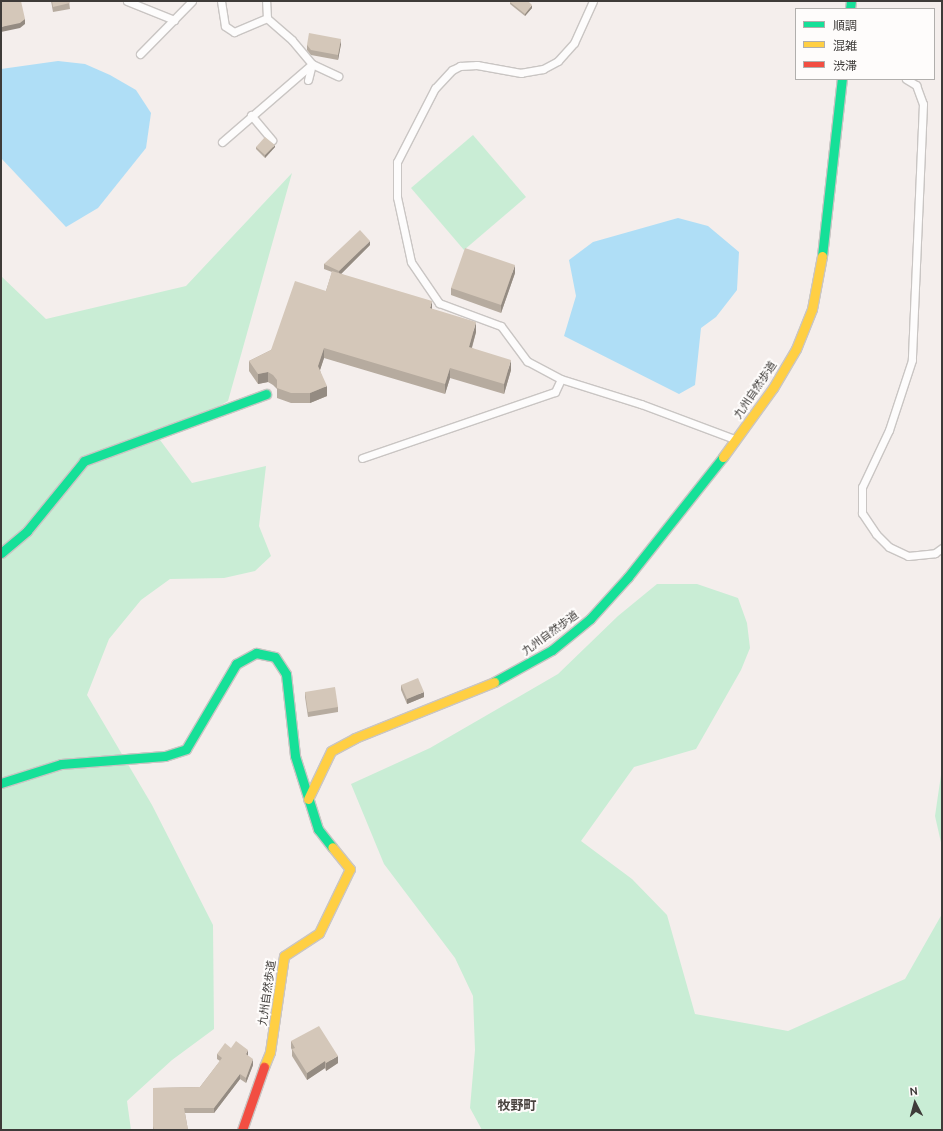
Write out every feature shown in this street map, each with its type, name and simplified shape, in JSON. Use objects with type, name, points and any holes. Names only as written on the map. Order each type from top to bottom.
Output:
[{"type":"street","name":"九州自然歩道","points":[[242,1130],[270,1052],[284,956],[319,933],[350,869],[318,829],[308,799],[331,751],[355,738],[490,684],[520,669],[552,650],[590,619],[628,576],[736,440],[773,388],[792,356],[812,309],[825,238],[842,80]]},
{"type":"street","points":[[1,553],[27,531],[84,461],[266,394]]},
{"type":"street","points":[[1,783],[60,764],[165,756],[186,749],[236,664],[256,653],[275,657],[286,674],[295,756],[308,799]]},
{"type":"lane","points":[[127,1],[174,20]]},
{"type":"lane","points":[[140,54],[192,1]]},
{"type":"lane","points":[[221,1],[225,26],[234,32],[267,18]]},
{"type":"lane","points":[[266,1],[267,18],[292,40],[312,64],[338,76]]},
{"type":"lane","points":[[593,1],[574,43],[558,61],[543,69],[521,73],[469,64],[452,70],[435,88],[397,162],[397,198],[411,262],[439,303],[501,326],[527,361],[561,379],[641,404],[736,440]]},
{"type":"lane","points":[[308,80],[312,64]]},
{"type":"lane","points":[[222,142],[251,115],[312,64]]},
{"type":"lane","points":[[907,80],[916,86],[923,104],[912,360],[889,430],[862,487],[862,513],[876,534],[889,547],[908,556],[935,553],[942,548]]},
{"type":"lane","points":[[251,115],[272,140]]},
{"type":"lane","points":[[362,458],[555,392],[561,379]]},
{"type":"green space","points":[[473,135],[526,197],[464,250],[411,188]]},
{"type":"green space","points":[[292,173],[228,401],[160,440],[192,483],[266,466],[259,526],[271,556],[255,571],[224,578],[170,579],[141,600],[109,639],[87,695],[152,805],[213,925],[214,1029],[172,1060],[127,1101],[131,1130],[1,1130],[1,276],[46,319],[186,286]]},
{"type":"green space","points":[[657,584],[697,584],[738,598],[747,623],[750,648],[741,670],[696,749],[634,767],[581,841],[632,879],[667,915],[695,1014],[788,1031],[905,979],[942,914],[942,1130],[482,1130],[470,1108],[475,1050],[473,996],[455,958],[384,864],[351,784],[430,748],[558,674],[618,616]]},
{"type":"green space","points":[[942,768],[942,847],[935,816]]},
{"type":"water","points":[[58,61],[85,64],[110,75],[136,90],[151,113],[146,148],[98,208],[66,227],[1,158],[1,69]]},
{"type":"water","points":[[678,218],[708,226],[739,252],[737,290],[716,317],[701,328],[695,385],[679,394],[564,336],[576,296],[569,260],[593,242]]},
{"type":"building","points":[[1,1],[21,1],[25,19],[20,23],[1,27]]},
{"type":"building","points":[[52,1],[69,1],[70,3],[53,7]]},
{"type":"building","points":[[510,1],[528,1],[532,5],[525,14]]},
{"type":"building","points":[[309,33],[341,39],[338,55],[311,50],[307,45]]},
{"type":"building","points":[[265,137],[275,145],[265,155],[256,147]]},
{"type":"building","points":[[360,230],[370,241],[339,271],[324,264]]},
{"type":"building","points":[[465,248],[515,265],[501,305],[451,288]]},
{"type":"building","points":[[332,271],[432,301],[430,308],[476,322],[469,347],[511,360],[504,384],[450,368],[445,384],[324,348],[318,366],[327,386],[310,393],[291,393],[277,388],[277,380],[273,375],[268,372],[258,374],[249,361],[271,350],[295,281],[326,291]]},
{"type":"building","points":[[418,678],[424,692],[407,699],[401,685]]},
{"type":"building","points":[[335,687],[338,707],[308,712],[305,692]]},
{"type":"building","points":[[319,1026],[338,1056],[326,1063],[325,1061],[307,1073],[292,1049],[295,1048],[291,1041]]},
{"type":"building","points":[[236,1041],[248,1050],[246,1054],[253,1059],[246,1078],[240,1074],[214,1108],[184,1108],[188,1130],[154,1130],[153,1088],[200,1087],[222,1058],[217,1054],[225,1043],[231,1048]]},
{"type":"traffic: fast","points":[[850,8],[851,1]]},
{"type":"traffic: fast","points":[[822,256],[842,80]]},
{"type":"traffic: fast","points":[[1,553],[27,531],[84,461],[266,394]]},
{"type":"traffic: fast","points":[[494,682],[552,650],[590,619],[628,577],[723,457]]},
{"type":"traffic: fast","points":[[1,783],[61,764],[165,756],[186,749],[236,664],[256,653],[275,657],[286,674],[295,756],[318,829],[332,847]]},
{"type":"traffic: slow","points":[[723,457],[773,388],[796,349],[812,309],[822,256]]},
{"type":"traffic: slow","points":[[308,799],[331,751],[355,738],[494,682]]},
{"type":"traffic: slow","points":[[264,1067],[270,1052],[284,956],[319,933],[350,869],[332,847]]},
{"type":"traffic: jam","points":[[242,1130],[264,1067]]},
{"type":"district","name":"牧野町","points":[[517,1105]]}]
